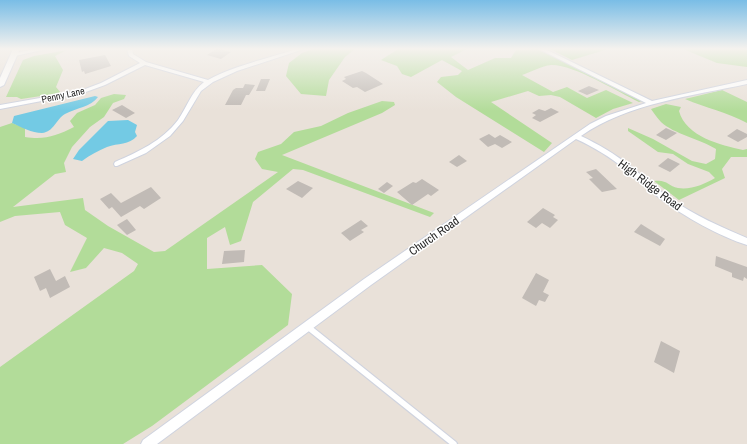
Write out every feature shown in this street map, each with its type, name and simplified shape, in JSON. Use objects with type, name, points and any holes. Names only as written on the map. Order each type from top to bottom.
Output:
[{"type":"street","points":[[0,85],[7,70]]},
{"type":"street","name":"Penny Lane","points":[[0,107],[81,92],[103,84],[131,70]]},
{"type":"street","points":[[167,70],[209,82]]},
{"type":"street","points":[[117,164],[143,152],[166,137],[175,128],[202,86],[238,70]]},
{"type":"street","points":[[583,70],[651,103]]},
{"type":"street","name":"Church Road","points":[[148,444],[307,327],[576,136],[608,117],[630,108],[747,82]]},
{"type":"street","name":"High Ridge Road","points":[[576,136],[616,159],[657,193],[678,207],[711,226],[747,242]]},
{"type":"lane","points":[[307,327],[454,444]]},
{"type":"green space","points":[[19,70],[63,70],[56,87],[61,93],[21,99],[17,97],[6,97]]},
{"type":"green space","points":[[287,70],[336,70],[329,80],[326,96],[301,94],[286,76]]},
{"type":"green space","points":[[399,70],[424,70],[411,77],[402,74]]},
{"type":"green space","points":[[460,70],[536,70],[522,75],[553,92],[567,87],[587,98],[606,90],[633,103],[613,109],[596,118],[560,97],[551,95],[539,96],[528,91],[491,102],[552,143],[544,152],[456,97],[437,82],[441,77],[458,75],[462,71]]},
{"type":"green space","points":[[573,70],[579,70],[642,101],[639,102]]},
{"type":"green space","points":[[722,90],[747,102],[747,123],[685,99]]},
{"type":"green space","points":[[114,94],[126,95],[124,99],[113,103],[104,117],[90,127],[72,147],[64,163],[66,172],[55,174],[13,207],[83,198],[85,210],[108,226],[154,252],[165,251],[278,172],[262,169],[255,159],[258,152],[281,144],[294,132],[321,126],[348,113],[382,101],[394,102],[395,105],[382,113],[282,155],[434,213],[430,217],[303,170],[293,169],[253,202],[241,241],[230,245],[225,227],[207,238],[207,269],[262,265],[292,294],[288,325],[152,426],[123,444],[0,444],[0,367],[134,271],[138,264],[122,253],[104,248],[86,268],[70,272],[87,238],[65,225],[60,212],[15,216],[0,222],[0,127],[12,123],[25,128],[25,137],[45,138],[56,135],[74,127],[70,121],[77,113],[95,105],[101,98]]},
{"type":"green space","points":[[666,104],[681,107],[679,111],[683,120],[689,127],[705,138],[734,148],[743,150],[747,149],[747,157],[731,157],[722,169],[725,178],[679,200],[654,181],[662,181],[678,188],[688,188],[698,186],[715,178],[709,172],[688,164],[673,154],[658,152],[628,131],[628,128],[653,139],[692,161],[706,164],[715,159],[716,149],[673,130],[661,122],[651,109]]},
{"type":"water","points":[[95,96],[98,97],[91,103],[62,116],[52,128],[46,132],[34,132],[12,123],[14,116]]},
{"type":"water","points":[[128,120],[137,125],[135,132],[137,136],[134,139],[107,147],[82,161],[73,159],[79,150],[108,121]]},
{"type":"building","points":[[81,70],[99,70],[85,74],[84,71],[82,72]]},
{"type":"building","points":[[362,71],[383,84],[365,92],[357,87],[353,88],[342,81],[346,79],[344,77]]},
{"type":"building","points":[[261,79],[270,79],[265,91],[256,91]]},
{"type":"building","points":[[245,84],[255,85],[249,95],[246,95],[241,105],[225,105],[233,90],[236,88],[243,88]]},
{"type":"building","points":[[589,86],[599,90],[587,95],[578,91]]},
{"type":"building","points":[[122,105],[135,113],[126,118],[112,110]]},
{"type":"building","points":[[551,108],[559,112],[540,122],[532,118],[536,115],[532,113],[539,109],[545,111]]},
{"type":"building","points":[[666,128],[677,133],[666,140],[656,135]]},
{"type":"building","points":[[737,129],[747,134],[747,137],[738,142],[727,136]]},
{"type":"building","points":[[489,134],[495,138],[500,135],[512,142],[502,148],[495,144],[488,147],[479,139]]},
{"type":"building","points":[[459,155],[467,161],[457,167],[449,162]]},
{"type":"building","points":[[668,158],[680,164],[670,172],[658,166]]},
{"type":"building","points":[[596,169],[617,189],[602,192],[589,179],[593,178],[586,172]]},
{"type":"building","points":[[422,179],[439,190],[431,196],[428,194],[412,205],[397,192],[413,182],[416,183]]},
{"type":"building","points":[[298,181],[313,188],[302,198],[286,189]]},
{"type":"building","points":[[387,182],[393,186],[384,193],[378,189]]},
{"type":"building","points":[[151,187],[161,198],[144,209],[140,206],[121,217],[112,207],[109,209],[100,199],[111,193],[121,203]]},
{"type":"building","points":[[543,208],[555,215],[553,217],[558,220],[550,228],[542,223],[536,228],[527,222]]},
{"type":"building","points":[[127,219],[136,230],[127,235],[117,225]]},
{"type":"building","points":[[361,220],[368,226],[361,230],[364,232],[350,241],[341,233]]},
{"type":"building","points":[[641,224],[665,239],[660,246],[634,232]]},
{"type":"building","points":[[245,250],[244,262],[222,264],[224,251]]},
{"type":"building","points":[[716,256],[747,267],[747,279],[744,277],[743,281],[732,277],[732,273],[715,266]]},
{"type":"building","points":[[50,269],[56,281],[65,276],[70,287],[50,298],[46,288],[40,291],[34,277]]},
{"type":"building","points":[[536,273],[549,280],[543,292],[549,295],[545,302],[539,300],[536,306],[522,298]]},
{"type":"building","points":[[661,341],[680,351],[674,373],[654,362]]}]
